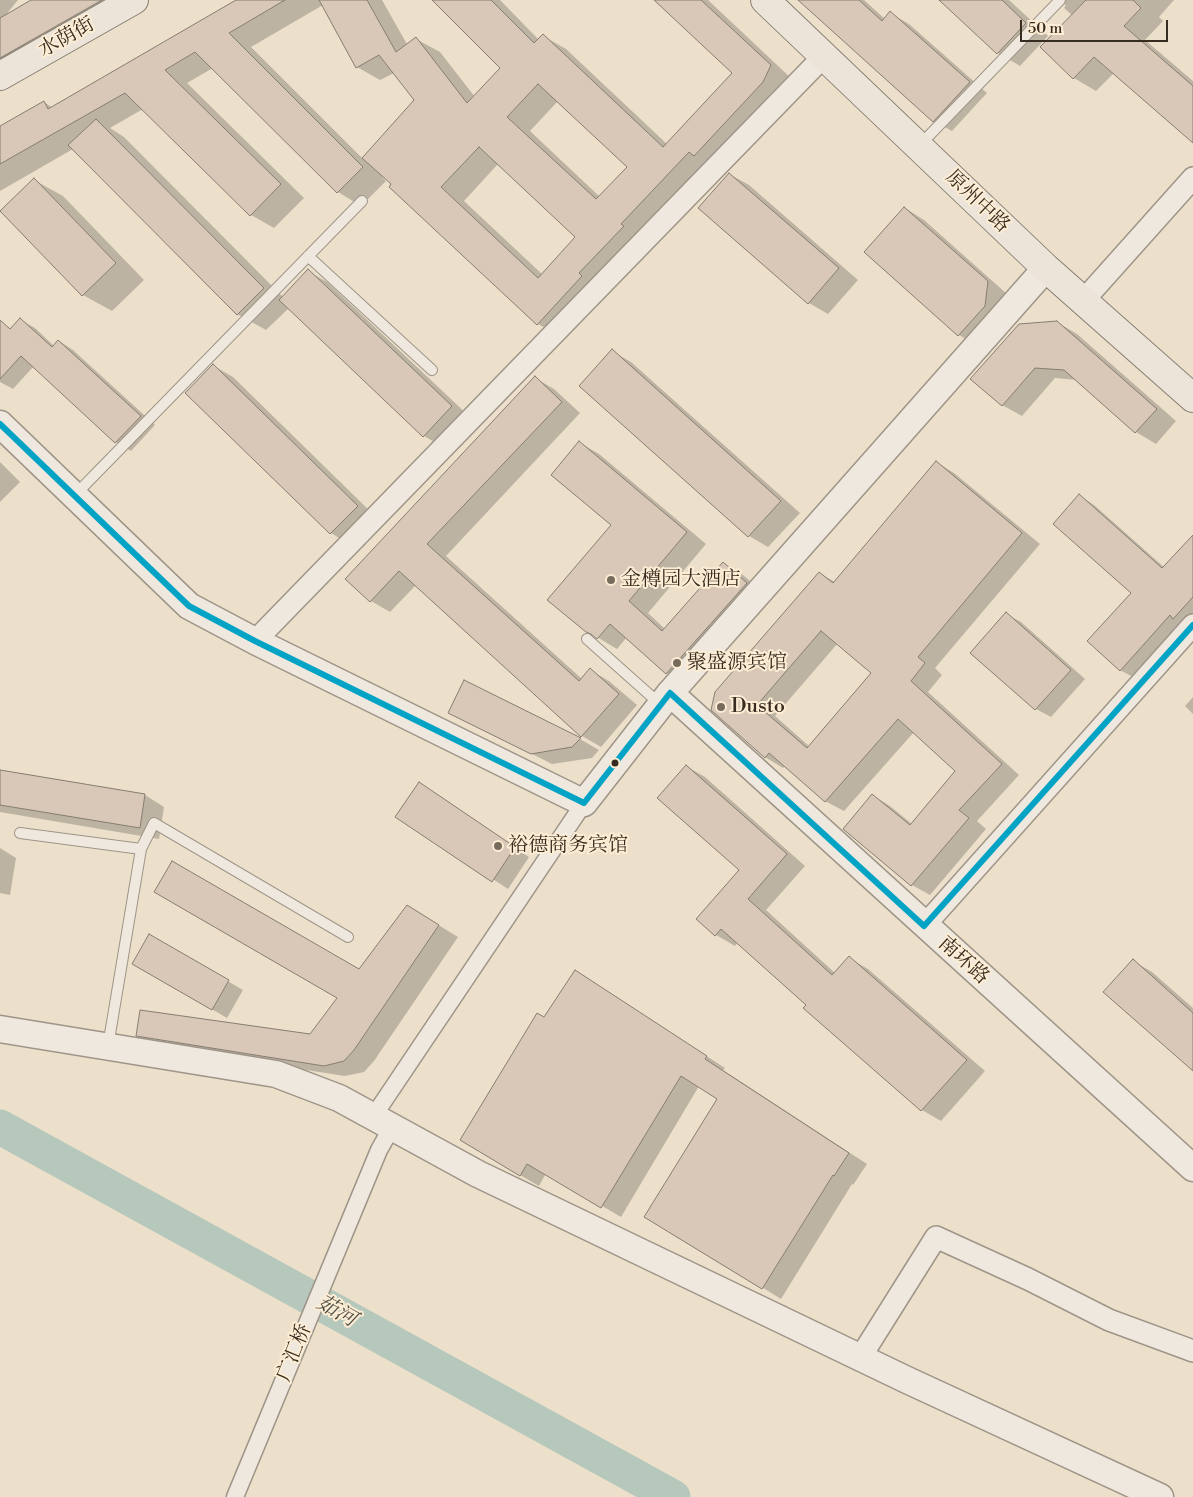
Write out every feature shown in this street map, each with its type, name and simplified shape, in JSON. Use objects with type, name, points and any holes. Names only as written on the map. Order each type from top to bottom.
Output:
[{"type":"main road","name":"水荫街","points":[[0,76],[134,0]]},
{"type":"main road","name":"原州中路","points":[[765,0],[1046,268],[1193,398]]},
{"type":"street","points":[[255,642],[824,56]]},
{"type":"street","points":[[1084,301],[1193,178]]},
{"type":"street","points":[[0,424],[189,606],[255,642],[584,803],[665,699],[1046,268]]},
{"type":"street","points":[[924,926],[1193,625]]},
{"type":"street","name":"南环路","points":[[665,699],[924,926],[1193,1168]]},
{"type":"street","name":"广汇桥","points":[[235,1497],[379,1150],[382,1122],[584,803]]},
{"type":"street","points":[[0,1029],[276,1074],[339,1098],[487,1178],[860,1358],[1160,1497]]},
{"type":"street","points":[[860,1358],[936,1237],[1028,1279],[1109,1320],[1193,1351]]},
{"type":"lane","points":[[918,146],[1060,0]]},
{"type":"lane","points":[[74,496],[362,201]]},
{"type":"lane","points":[[308,256],[432,370]]},
{"type":"lane","points":[[587,639],[665,699]]},
{"type":"lane","points":[[108,1047],[141,850],[154,823],[348,937]]},
{"type":"lane","points":[[20,833],[141,850]]},
{"type":"building","points":[[31,0],[102,0],[0,58],[0,18]]},
{"type":"building","points":[[236,0],[285,0],[229,33],[363,167],[337,193],[195,52],[165,70],[281,184],[250,216],[125,93],[0,164],[0,126],[44,101],[48,109]]},
{"type":"building","points":[[319,0],[367,0],[396,52],[416,37],[467,103],[500,68],[432,0],[491,0],[534,43],[543,34],[663,147],[732,73],[654,0],[701,0],[771,65],[763,82],[694,156],[689,152],[621,224],[624,226],[579,273],[582,276],[537,325],[389,187],[391,184],[362,158],[414,100],[379,55],[356,68]],"holes":[[[538,84],[627,167],[596,199],[507,117]],[[479,147],[575,237],[538,278],[441,187]]]},
{"type":"building","points":[[798,0],[859,0],[882,21],[890,11],[970,82],[933,122]]},
{"type":"building","points":[[939,0],[1002,0],[1026,23],[997,54]]},
{"type":"building","points":[[1086,0],[1133,0],[1141,8],[1124,26],[1193,86],[1193,143],[1094,57],[1073,79],[1040,47]]},
{"type":"building","points":[[96,119],[264,288],[237,315],[68,145]]},
{"type":"building","points":[[729,173],[839,268],[808,304],[698,208]]},
{"type":"building","points":[[34,178],[116,263],[82,296],[0,211]]},
{"type":"building","points":[[904,207],[988,281],[985,306],[958,336],[864,252]]},
{"type":"building","points":[[308,269],[452,406],[423,437],[279,300]]},
{"type":"building","points":[[20,318],[52,347],[58,340],[141,416],[115,443],[21,356],[0,379],[0,320],[10,329]]},
{"type":"building","points":[[1057,321],[1157,409],[1135,433],[1064,370],[1035,368],[1002,406],[970,379],[1019,324]]},
{"type":"building","points":[[612,349],[781,501],[748,537],[579,386]]},
{"type":"building","points":[[213,364],[358,506],[330,534],[185,393]]},
{"type":"building","points":[[535,376],[562,402],[427,544],[579,681],[590,668],[619,694],[581,737],[399,571],[370,602],[345,579]]},
{"type":"building","points":[[579,441],[687,532],[629,601],[662,631],[723,562],[747,583],[666,674],[610,624],[597,639],[547,600],[611,525],[551,475]]},
{"type":"building","points":[[936,461],[1022,533],[918,657],[925,663],[911,681],[1002,764],[959,810],[969,818],[911,886],[843,829],[872,794],[910,825],[955,771],[898,719],[825,802],[769,753],[765,758],[711,710],[715,692],[819,572],[833,583]],"holes":[[[821,631],[871,673],[807,748],[757,705]]]},
{"type":"building","points":[[1079,494],[1162,568],[1193,535],[1193,597],[1173,619],[1170,615],[1120,671],[1087,641],[1131,593],[1053,524]]},
{"type":"building","points":[[1006,612],[1071,670],[1035,710],[970,653]]},
{"type":"building","points":[[464,680],[581,738],[572,747],[531,754],[448,713]]},
{"type":"building","points":[[686,765],[787,854],[748,899],[832,975],[849,956],[967,1060],[921,1111],[803,1008],[806,1005],[721,929],[715,936],[696,919],[739,870],[657,798]]},
{"type":"building","points":[[0,770],[145,794],[140,828],[0,805]]},
{"type":"building","points":[[419,782],[515,847],[492,882],[395,817]]},
{"type":"building","points":[[172,861],[359,969],[407,905],[439,925],[354,1050],[344,1061],[324,1066],[136,1036],[140,1010],[310,1034],[337,998],[154,892]]},
{"type":"building","points":[[149,934],[229,980],[212,1010],[132,964]]},
{"type":"building","points":[[1133,959],[1193,1013],[1193,1071],[1103,992]]},
{"type":"building","points":[[575,970],[707,1056],[705,1059],[849,1153],[833,1175],[762,1289],[644,1217],[717,1099],[681,1076],[601,1208],[527,1164],[520,1176],[460,1140],[537,1013],[544,1017]]},
{"type":"waterway","name":"茹河","points":[[0,1127],[673,1497]]},
{"type":"transit line","points":[[0,424],[189,606],[255,641],[584,803],[670,693]]},
{"type":"transit line","points":[[924,926],[1193,625]]},
{"type":"transit line","points":[[670,693],[924,926]]},
{"type":"place","name":"金樽园大酒店","points":[[611,580]]},
{"type":"place","name":"聚盛源宾馆","points":[[677,663]]},
{"type":"place","name":"Dusto","points":[[721,707]]},
{"type":"place","name":"裕德商务宾馆","points":[[498,846]]}]
